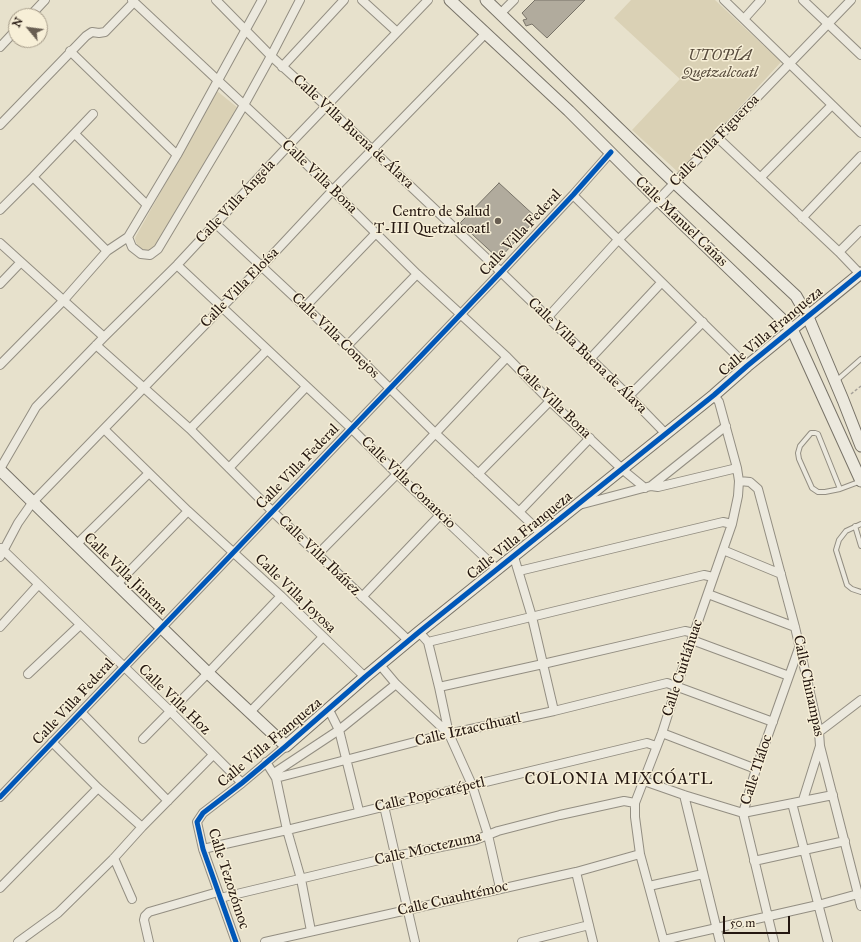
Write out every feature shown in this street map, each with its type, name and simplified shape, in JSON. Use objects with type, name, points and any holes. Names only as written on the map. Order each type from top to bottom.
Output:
[{"type":"street","points":[[38,8],[45,0]]},
{"type":"street","name":"Calle Villa Buena de Álava","points":[[216,0],[271,56],[326,106],[548,317],[666,434]]},
{"type":"street","points":[[0,365],[63,301],[107,251],[128,237],[177,155],[262,0]]},
{"type":"street","points":[[128,237],[132,247],[141,254],[150,255],[158,249],[244,106],[300,0]]},
{"type":"street","points":[[282,66],[344,0]]},
{"type":"street","points":[[362,0],[397,32]]},
{"type":"street","name":"Calle Villa Ángela","points":[[0,470],[36,407],[177,265],[215,223],[428,0]]},
{"type":"street","name":"Calle Manuel Cañas","points":[[450,0],[610,152],[792,329],[861,481]]},
{"type":"street","name":"Calle Manuel Cañas","points":[[486,0],[675,183],[796,296],[808,317],[861,446]]},
{"type":"street","points":[[500,14],[514,0]]},
{"type":"street","points":[[724,0],[861,133]]},
{"type":"street","points":[[744,19],[761,0]]},
{"type":"street","points":[[803,0],[861,54]]},
{"type":"street","name":"Calle Villa Figueroa","points":[[548,317],[618,240],[851,0]]},
{"type":"street","points":[[0,124],[70,51],[92,32],[105,32],[133,1]]},
{"type":"street","name":"Calle Villa Bona","points":[[133,1],[288,146],[417,274],[461,313],[550,401],[623,470],[648,487]]},
{"type":"street","name":"Calle Villa Eloísa","points":[[1,552],[32,502],[486,33]]},
{"type":"street","points":[[0,47],[8,38]]},
{"type":"street","points":[[70,51],[177,155]]},
{"type":"street","points":[[760,178],[832,105]]},
{"type":"street","points":[[0,210],[93,114]]},
{"type":"street","points":[[75,134],[147,205]]},
{"type":"street","points":[[718,138],[839,252],[860,274]]},
{"type":"street","name":"Calle Villa Federal","points":[[0,797],[501,272],[573,195],[610,152]]},
{"type":"street","points":[[802,218],[861,156]]},
{"type":"street","points":[[33,177],[107,251]]},
{"type":"street","points":[[573,195],[747,366]]},
{"type":"street","name":"Calle Villa Conejos","points":[[215,223],[347,346],[435,433],[541,533]]},
{"type":"street","points":[[839,252],[861,230]]},
{"type":"street","points":[[305,307],[376,234]]},
{"type":"street","points":[[0,243],[104,337]]},
{"type":"street","points":[[0,284],[21,262]]},
{"type":"street","name":"Calle Villa Conancio","points":[[177,265],[306,387],[352,428],[397,474],[498,570]]},
{"type":"street","points":[[347,346],[417,274]]},
{"type":"street","name":"Calle Villa Franqueza","points":[[197,822],[203,813],[242,783],[419,632],[498,570],[541,533],[623,470],[860,274]]},
{"type":"street","points":[[590,359],[661,283]]},
{"type":"street","points":[[629,396],[703,322]]},
{"type":"street","name":"Calle Villa Ibáñez","points":[[96,345],[190,429],[272,511],[409,641]]},
{"type":"street","points":[[190,429],[267,350]]},
{"type":"street","points":[[318,554],[397,474],[507,357]]},
{"type":"street","points":[[229,468],[306,387]]},
{"type":"street","name":"Calle Cuitláhuac","points":[[664,941],[640,854],[634,817],[635,803],[662,733],[732,524],[738,496],[739,481],[737,468],[719,402],[714,396]]},
{"type":"street","points":[[478,474],[550,401]]},
{"type":"street","points":[[648,487],[726,426]]},
{"type":"street","name":"Calle Villa Joyosa","points":[[104,429],[188,511],[281,596],[365,677]]},
{"type":"street","points":[[519,512],[590,438]]},
{"type":"street","points":[[576,506],[648,487],[658,487],[737,468]]},
{"type":"street","name":"Calle Villa Jimena","points":[[0,470],[162,626],[208,673],[286,746]]},
{"type":"street","points":[[77,544],[149,473]]},
{"type":"street","name":"Calle Chinampas","points":[[739,481],[750,482],[758,489],[795,626],[819,732],[820,746],[861,906]]},
{"type":"street","points":[[117,584],[188,511]]},
{"type":"street","points":[[362,597],[440,515]]},
{"type":"street","points":[[519,571],[723,522],[732,524]]},
{"type":"street","points":[[723,550],[781,574]]},
{"type":"street","name":"Calle Villa Hoz","points":[[1,552],[38,585],[170,711],[242,783]]},
{"type":"street","points":[[514,557],[532,618],[554,710]]},
{"type":"street","points":[[428,642],[532,618],[704,575],[713,578]]},
{"type":"street","points":[[0,627],[38,585]]},
{"type":"street","points":[[708,594],[795,626]]},
{"type":"street","points":[[143,739],[281,596]]},
{"type":"street","points":[[28,674],[80,625]]},
{"type":"street","points":[[440,687],[685,631],[693,637],[789,676]]},
{"type":"street","points":[[419,632],[428,642],[440,687],[449,734],[472,785],[488,836],[500,888]]},
{"type":"street","points":[[250,712],[323,637]]},
{"type":"street","name":"Calle Tláloc","points":[[774,942],[743,813],[756,770],[799,648]]},
{"type":"street","points":[[380,665],[396,684],[449,734]]},
{"type":"street","name":"Calle Iztaccíhuatl","points":[[275,775],[346,760],[449,734],[667,683],[773,722]]},
{"type":"street","points":[[275,775],[339,730],[396,684]]},
{"type":"street","points":[[819,732],[861,700]]},
{"type":"street","points":[[329,710],[339,730],[359,811]]},
{"type":"street","points":[[80,712],[168,800]]},
{"type":"street","points":[[662,733],[756,770]]},
{"type":"street","points":[[52,742],[98,788],[142,828]]},
{"type":"street","name":"Calle Popocatépetl","points":[[203,849],[647,743],[656,746]]},
{"type":"street","points":[[803,800],[820,746]]},
{"type":"street","points":[[18,942],[58,913],[114,858],[168,800],[214,755]]},
{"type":"street","points":[[266,762],[275,775],[287,830],[301,879],[311,931]]},
{"type":"street","points":[[644,781],[743,813],[833,795]]},
{"type":"street","points":[[0,888],[98,788]]},
{"type":"street","points":[[684,795],[720,942]]},
{"type":"street","name":"Calle Moctezuma","points":[[149,942],[144,920],[145,916],[149,912],[219,895],[301,879],[488,836],[498,831],[560,815],[624,802],[635,803]]},
{"type":"street","points":[[792,803],[828,942]]},
{"type":"street","points":[[384,806],[415,942]]},
{"type":"street","name":"Calle Tezozómoc","points":[[197,822],[203,849],[236,942]]},
{"type":"street","points":[[754,861],[844,841]]},
{"type":"street","name":"Calle Cuauhtémoc","points":[[265,942],[576,872],[640,854]]},
{"type":"street","points":[[114,858],[132,899]]},
{"type":"street","points":[[576,872],[593,942]]},
{"type":"street","points":[[649,886],[703,874]]},
{"type":"street","points":[[664,941],[716,927],[818,905],[858,894]]},
{"type":"street","points":[[522,942],[590,925]]},
{"type":"lane","points":[[835,381],[861,359]]},
{"type":"lane","points":[[840,489],[818,434],[810,434],[800,446],[798,453],[812,488],[818,492],[825,492],[840,489],[861,481]]},
{"type":"lane","points":[[861,524],[846,531],[839,540],[836,550],[847,585],[852,589],[861,592]]},
{"type":"lane","points":[[855,526],[861,546]]},
{"type":"path","points":[[843,400],[861,386]]},
{"type":"green space","name":"UTOPÍA Quetzalcoatl","points":[[631,0],[715,0],[781,62],[679,173],[632,130],[680,79],[614,18]]},
{"type":"green space","points":[[217,91],[238,108],[156,247],[150,251],[143,250],[137,246],[135,238]]},
{"type":"building","points":[[535,0],[585,0],[547,38],[532,24],[526,26],[523,20],[527,19],[522,13]]},
{"type":"building","name":"Centro de Salud T-III Quetzalcoatl","points":[[499,183],[537,218],[499,259],[460,223]]},
{"type":"cycle path","points":[[0,797],[501,272],[611,152]]},
{"type":"cycle path","points":[[236,942],[203,849],[197,822],[203,813],[242,783],[419,632],[714,395],[747,366],[861,273]]},
{"type":"place","name":"Centro de Salud T-III Quetzalcoatl","points":[[498,221]]},
{"type":"district","name":"COLONIA MIXCÓATL","points":[[619,780]]}]
